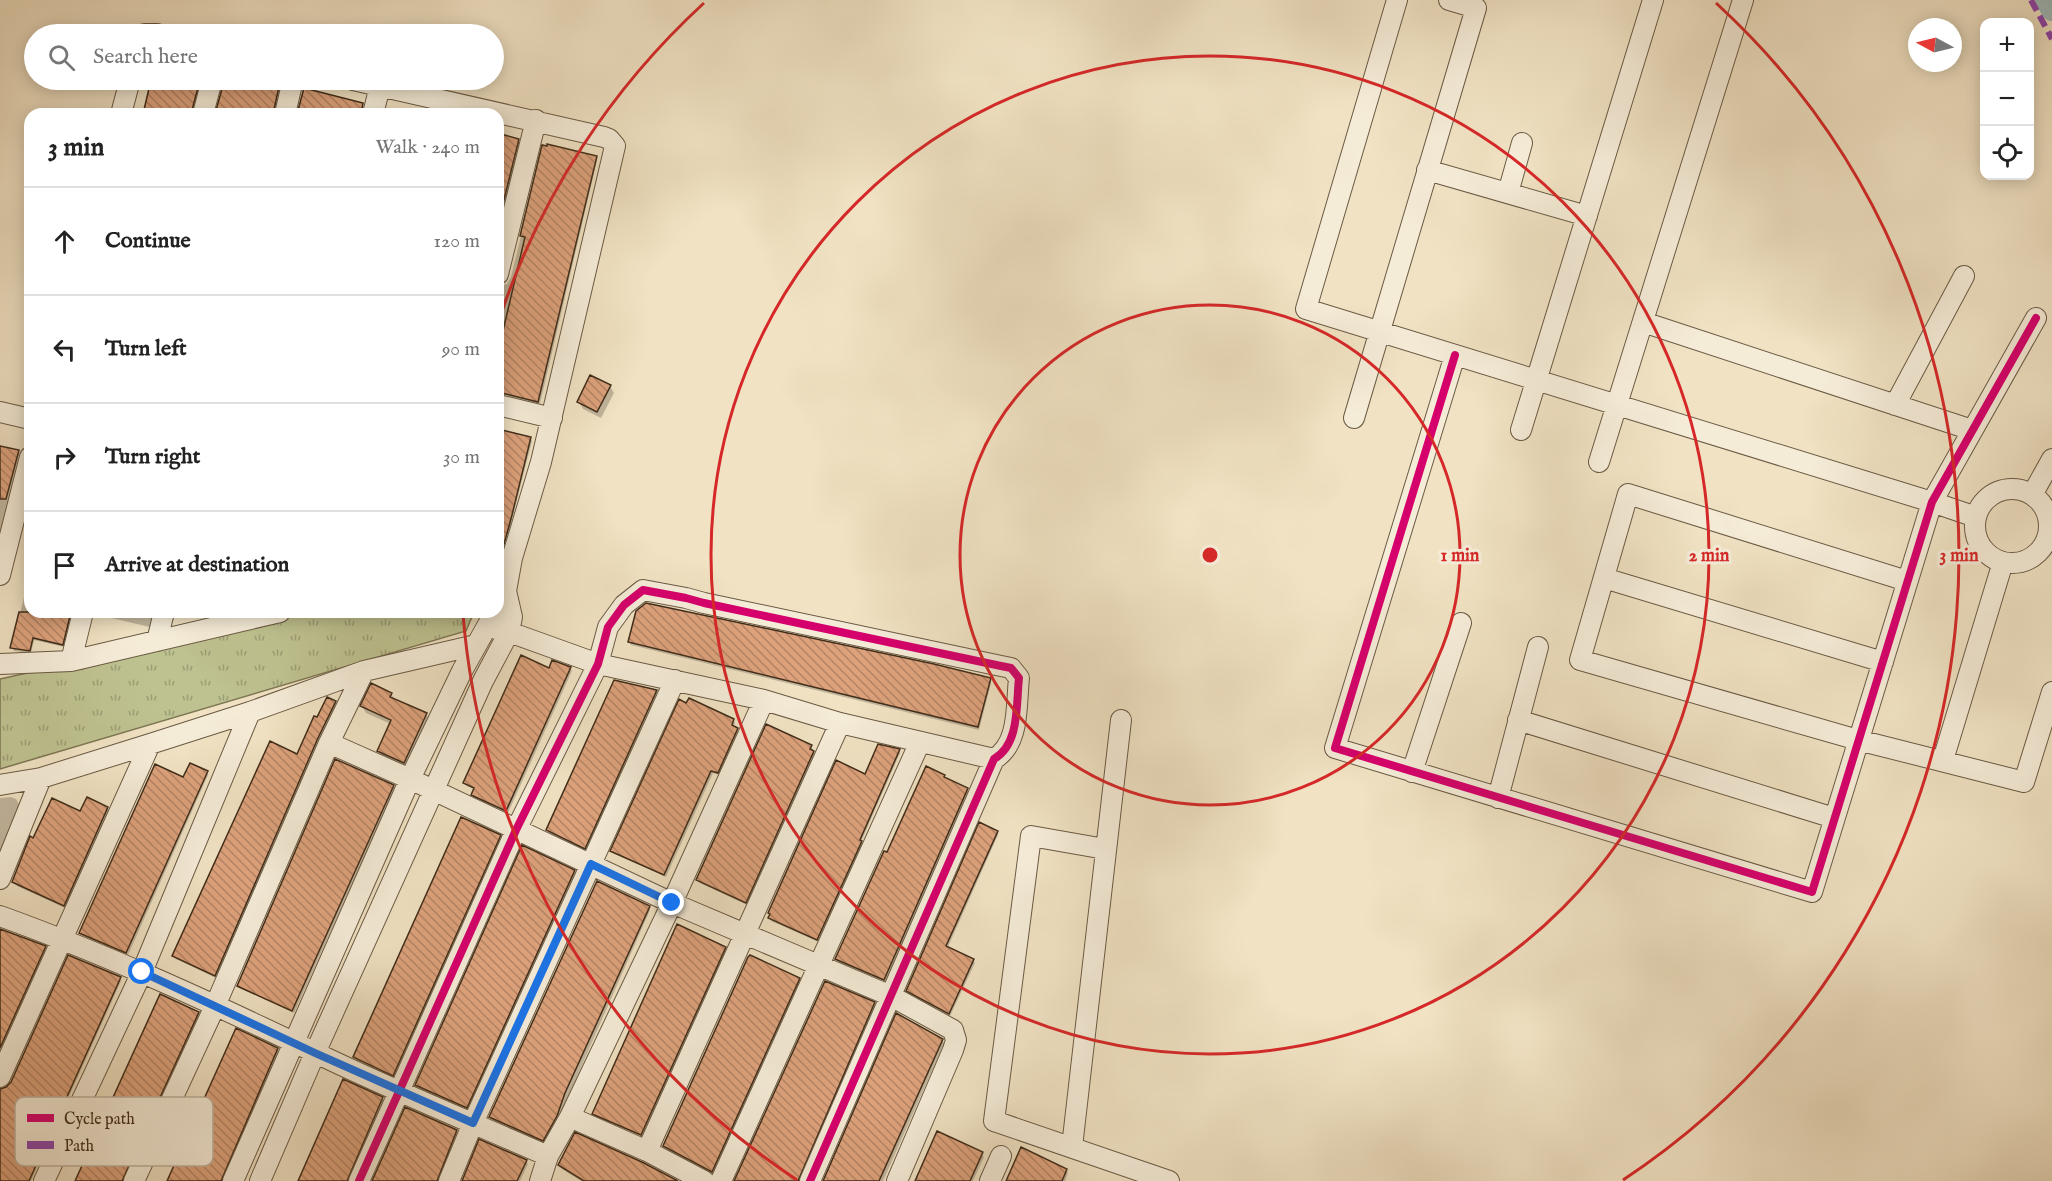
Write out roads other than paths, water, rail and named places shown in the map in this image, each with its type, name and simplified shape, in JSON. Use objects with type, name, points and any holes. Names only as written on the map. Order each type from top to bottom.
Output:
[{"type":"street","points":[[1397,0],[1306,309],[1976,517]]},
{"type":"street","points":[[1354,418],[1378,331],[1476,8],[1449,0]]},
{"type":"street","points":[[1521,430],[1653,0]]},
{"type":"street","points":[[1599,462],[1743,0]]},
{"type":"street","points":[[123,108],[127,90]]},
{"type":"street","points":[[205,108],[209,90]]},
{"type":"street","points":[[286,108],[291,90]]},
{"type":"street","points":[[374,108],[379,90]]},
{"type":"street","points":[[393,90],[452,108]]},
{"type":"street","points":[[504,115],[536,120],[604,137],[615,146],[541,462],[505,559]]},
{"type":"street","points":[[504,250],[536,120]]},
{"type":"street","points":[[1508,193],[1522,143]]},
{"type":"street","points":[[1427,170],[1587,216]]},
{"type":"street","points":[[1895,405],[1964,276]]},
{"type":"street","points":[[1455,355],[1335,748],[1812,892],[1932,502],[2036,318]]},
{"type":"street","points":[[1643,322],[1972,430]]},
{"type":"street","points":[[504,406],[552,418]]},
{"type":"street","points":[[0,412],[24,418]]},
{"type":"street","points":[[2032,495],[2052,459]]},
{"type":"street","points":[[0,575],[9,501],[24,470]]},
{"type":"street","points":[[2009,489],[2021,490],[2040,502],[2045,511],[2049,539],[2031,559],[2014,564],[2003,562],[1992,558],[1983,550],[1975,529],[1976,517],[1988,498],[2009,489]]},
{"type":"street","points":[[1907,581],[1628,494],[1580,660],[1858,740],[2024,782],[2052,692]]},
{"type":"street","points":[[1943,760],[2003,562]]},
{"type":"street","points":[[1604,578],[1882,662]]},
{"type":"street","points":[[359,1181],[516,830],[598,664],[608,627],[624,605],[643,590],[1011,668],[1019,678],[1011,741],[1004,753],[994,759],[810,1181]]},
{"type":"street","points":[[260,1181],[315,1053],[483,681],[509,632],[512,617],[504,603]]},
{"type":"street","points":[[71,661],[81,618]]},
{"type":"street","points":[[157,641],[163,618]]},
{"type":"street","points":[[0,664],[71,661],[157,641],[240,618]]},
{"type":"street","points":[[233,1181],[410,779],[462,671],[491,620],[509,632],[598,664],[764,700],[840,723],[994,759]]},
{"type":"street","points":[[1412,772],[1461,623]]},
{"type":"street","points":[[0,785],[41,778],[150,744],[250,712],[364,671],[476,645]]},
{"type":"street","points":[[1498,798],[1538,647]]},
{"type":"street","points":[[173,1097],[215,1006],[329,743],[364,671]]},
{"type":"street","points":[[462,671],[483,681]]},
{"type":"street","points":[[449,1181],[473,1123],[675,680]]},
{"type":"street","points":[[540,1181],[548,1156],[570,1117],[672,903],[764,700]]},
{"type":"street","points":[[83,1097],[142,972],[250,712]]},
{"type":"street","points":[[1072,1147],[1121,720]]},
{"type":"street","points":[[1518,720],[1834,818]]},
{"type":"street","points":[[647,1151],[840,723]]},
{"type":"street","points":[[721,1181],[920,741]]},
{"type":"street","points":[[329,743],[672,903],[891,996],[953,1030],[956,1040],[953,1050],[897,1181]]},
{"type":"street","points":[[0,1077],[150,744]]},
{"type":"street","points":[[0,879],[41,778]]},
{"type":"street","points":[[1105,849],[1031,836],[994,1121],[1166,1180]]},
{"type":"street","points":[[0,916],[142,972],[400,1092],[548,1156]]},
{"type":"street","points":[[570,1117],[647,1151],[704,1181]]},
{"type":"street","points":[[990,1181],[1001,1156]]},
{"type":"street","points":[[44,1181],[51,1166]]},
{"type":"street","points":[[134,1181],[141,1166]]},
{"type":"waterway","points":[[2046,0],[2052,10]]}]
